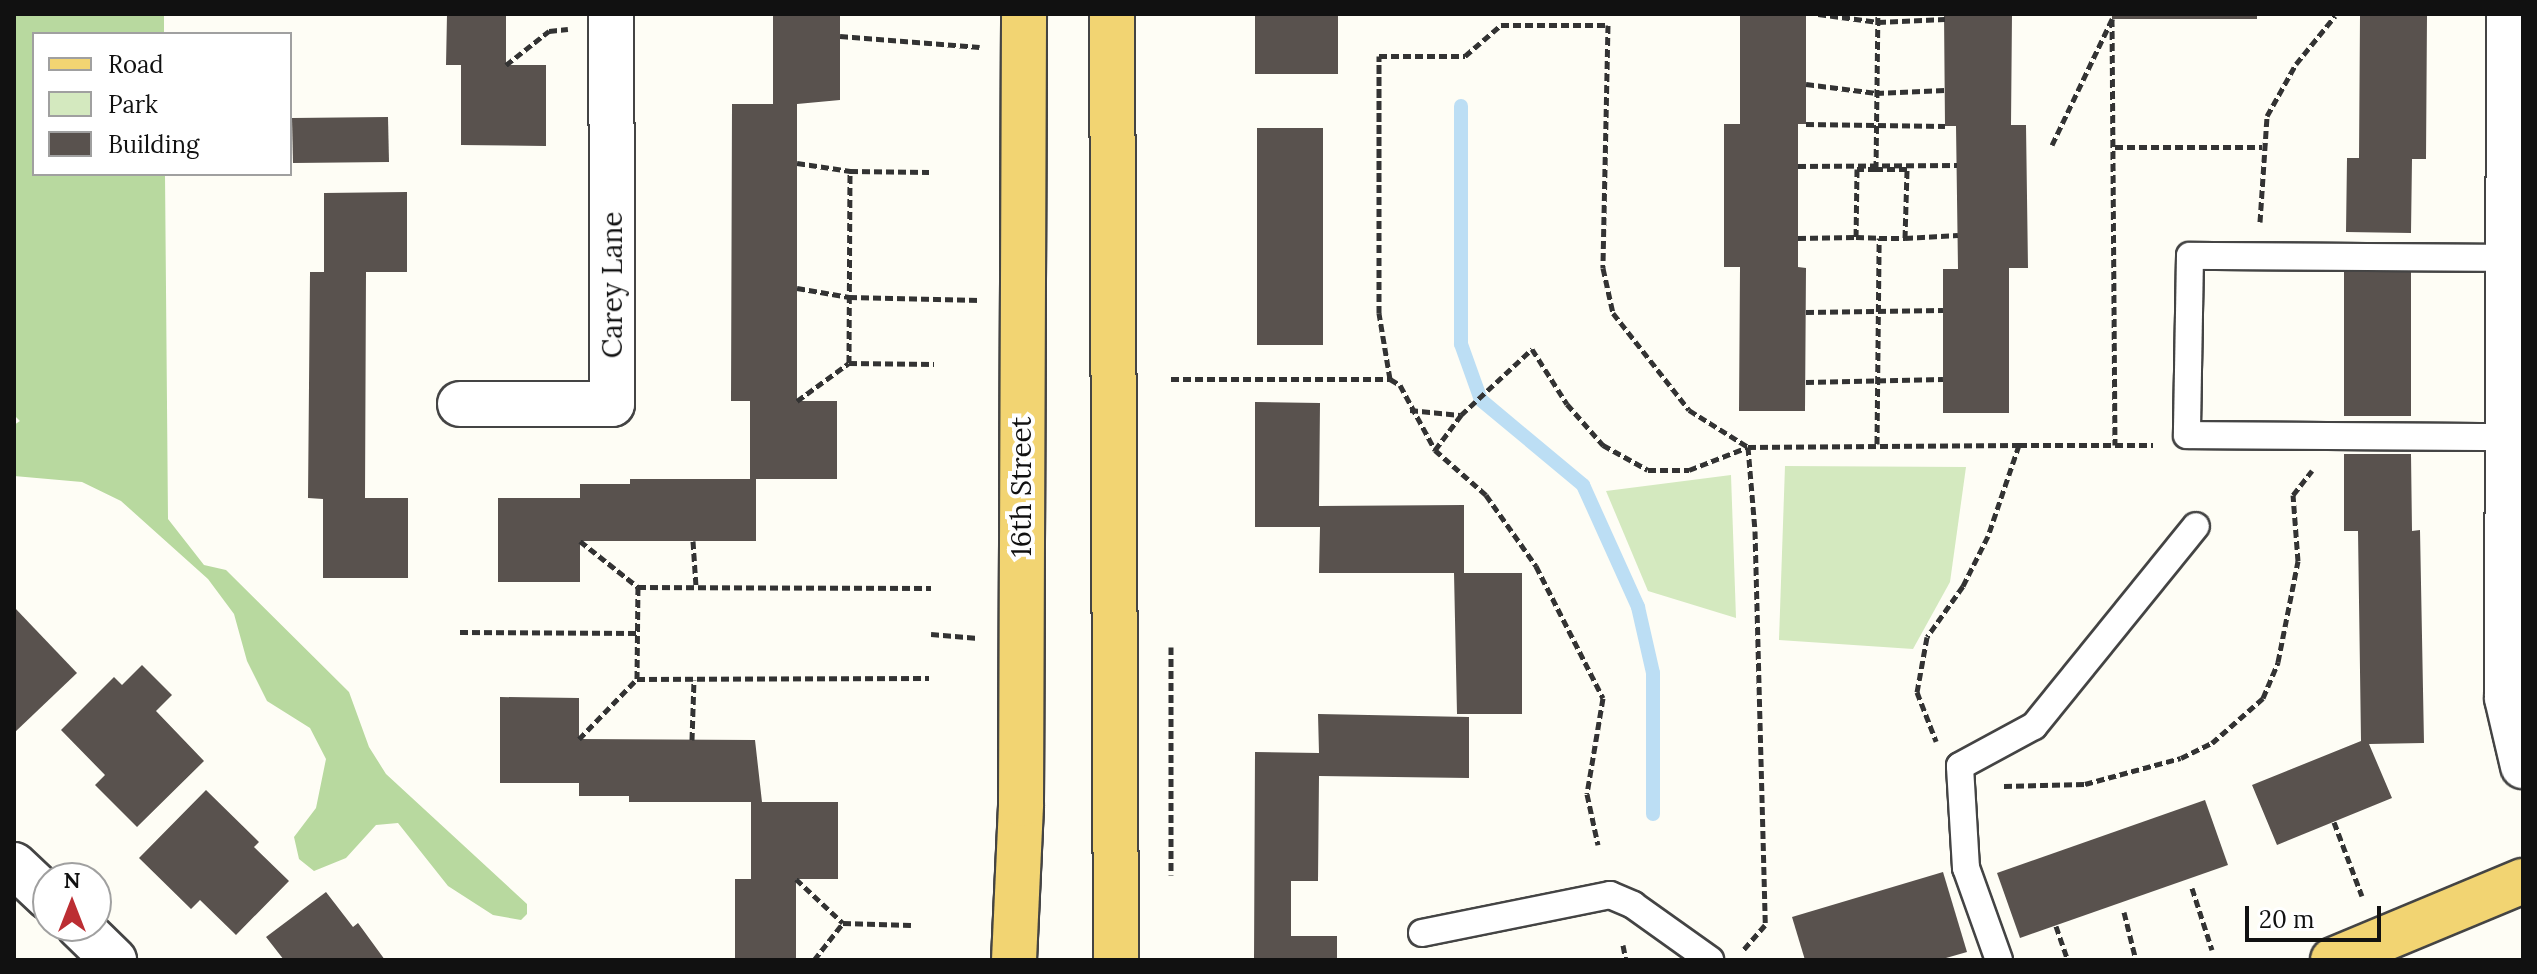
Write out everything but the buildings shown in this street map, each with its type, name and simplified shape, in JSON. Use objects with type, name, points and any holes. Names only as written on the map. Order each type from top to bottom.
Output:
[{"type":"main road","name":"16th Street","points":[[1014,960],[1021,804],[1024,14]]},
{"type":"main road","points":[[1112,14],[1116,960]]},
{"type":"main road","points":[[2333,960],[2523,881]]},
{"type":"street","points":[[2509,14],[2507,698],[2523,766]]},
{"type":"street","name":"Carey Lane","points":[[460,404],[612,404],[594,21]]},
{"type":"street","points":[[14,865],[32,882]]},
{"type":"street","points":[[95,942],[114,960]]},
{"type":"lane","points":[[2506,258],[2190,256],[2187,435],[2506,437]]},
{"type":"lane","points":[[1999,960],[1966,868],[1960,766],[2034,726],[2196,526]]},
{"type":"lane","points":[[1422,933],[1610,895],[1633,905],[1710,960]]},
{"type":"path","points":[[1818,14],[1878,22],[1945,19]]},
{"type":"path","points":[[1876,167],[1878,14]]},
{"type":"path","points":[[2263,258],[2263,147],[2267,116],[2296,64],[2335,16]]},
{"type":"path","points":[[2052,145],[2112,19],[2115,445]]},
{"type":"path","points":[[506,65],[549,31],[594,21]]},
{"type":"path","points":[[1390,379],[1379,313],[1379,56],[1465,56],[1501,25],[1608,25],[1603,268],[1613,313],[1689,410],[1748,447]]},
{"type":"path","points":[[840,36],[989,47]]},
{"type":"path","points":[[1806,84],[1876,93],[1945,90]]},
{"type":"path","points":[[1806,124],[1876,128],[1945,126]]},
{"type":"path","points":[[2115,147],[2263,147]]},
{"type":"path","points":[[797,163],[850,171],[929,172]]},
{"type":"path","points":[[1798,166],[1957,165]]},
{"type":"path","points":[[1856,237],[1857,169],[1876,167],[1907,169],[1905,238]]},
{"type":"path","points":[[849,363],[850,171]]},
{"type":"path","points":[[1798,238],[1958,235]]},
{"type":"path","points":[[1877,444],[1879,238]]},
{"type":"path","points":[[797,288],[849,297],[985,300]]},
{"type":"path","points":[[1806,312],[1943,310]]},
{"type":"path","points":[[1435,450],[1461,415],[1532,349],[1567,404],[1603,445],[1648,470],[1689,470],[1748,447],[2019,445],[1988,536],[1963,586],[1927,637],[1917,692],[1933,738]]},
{"type":"path","points":[[797,401],[849,363],[934,364]]},
{"type":"path","points":[[1171,379],[1390,379],[1400,385],[1410,410],[1435,450],[1486,495],[1536,566],[1603,698],[1587,794],[1598,845]]},
{"type":"path","points":[[1806,382],[1878,383],[1943,379]]},
{"type":"path","points":[[1410,410],[1461,415]]},
{"type":"path","points":[[1734,960],[1765,925],[1755,531],[1748,447]]},
{"type":"path","points":[[1963,787],[2085,784],[2181,758],[2212,743],[2243,718],[2263,698],[2278,662],[2298,561],[2293,495],[2317,465]]},
{"type":"path","points":[[580,541],[638,587],[931,588]]},
{"type":"path","points":[[693,541],[696,586]]},
{"type":"path","points":[[579,739],[637,679],[638,587]]},
{"type":"path","points":[[460,632],[638,633]]},
{"type":"path","points":[[1171,647],[1171,875]]},
{"type":"path","points":[[637,679],[929,678]]},
{"type":"path","points":[[692,740],[694,680]]},
{"type":"path","points":[[2334,822],[2362,896]]},
{"type":"path","points":[[796,879],[843,923],[911,925]]},
{"type":"path","points":[[2192,888],[2212,950]]},
{"type":"path","points":[[2124,912],[2136,960]]},
{"type":"path","points":[[814,960],[843,923]]},
{"type":"path","points":[[2056,926],[2068,960]]},
{"type":"path","points":[[1623,945],[1626,960]]},
{"type":"green space","points":[[14,14],[164,14],[164,32],[32,32],[32,176],[165,176],[168,519],[204,565],[226,570],[349,692],[369,747],[386,774],[527,904],[527,914],[521,920],[493,915],[448,886],[398,823],[376,825],[346,858],[314,871],[299,859],[294,837],[316,808],[326,759],[310,728],[267,701],[247,661],[234,614],[208,579],[121,501],[82,482],[14,476],[14,425],[20,421],[14,415]]},
{"type":"green space","points":[[1785,466],[1966,467],[1950,582],[1913,649],[1779,640]]},
{"type":"green space","points":[[1731,475],[1736,618],[1648,591],[1606,491]]},
{"type":"waterway","points":[[1461,106],[1461,344],[1481,400],[1583,485],[1638,607],[1653,673],[1653,814]]}]
